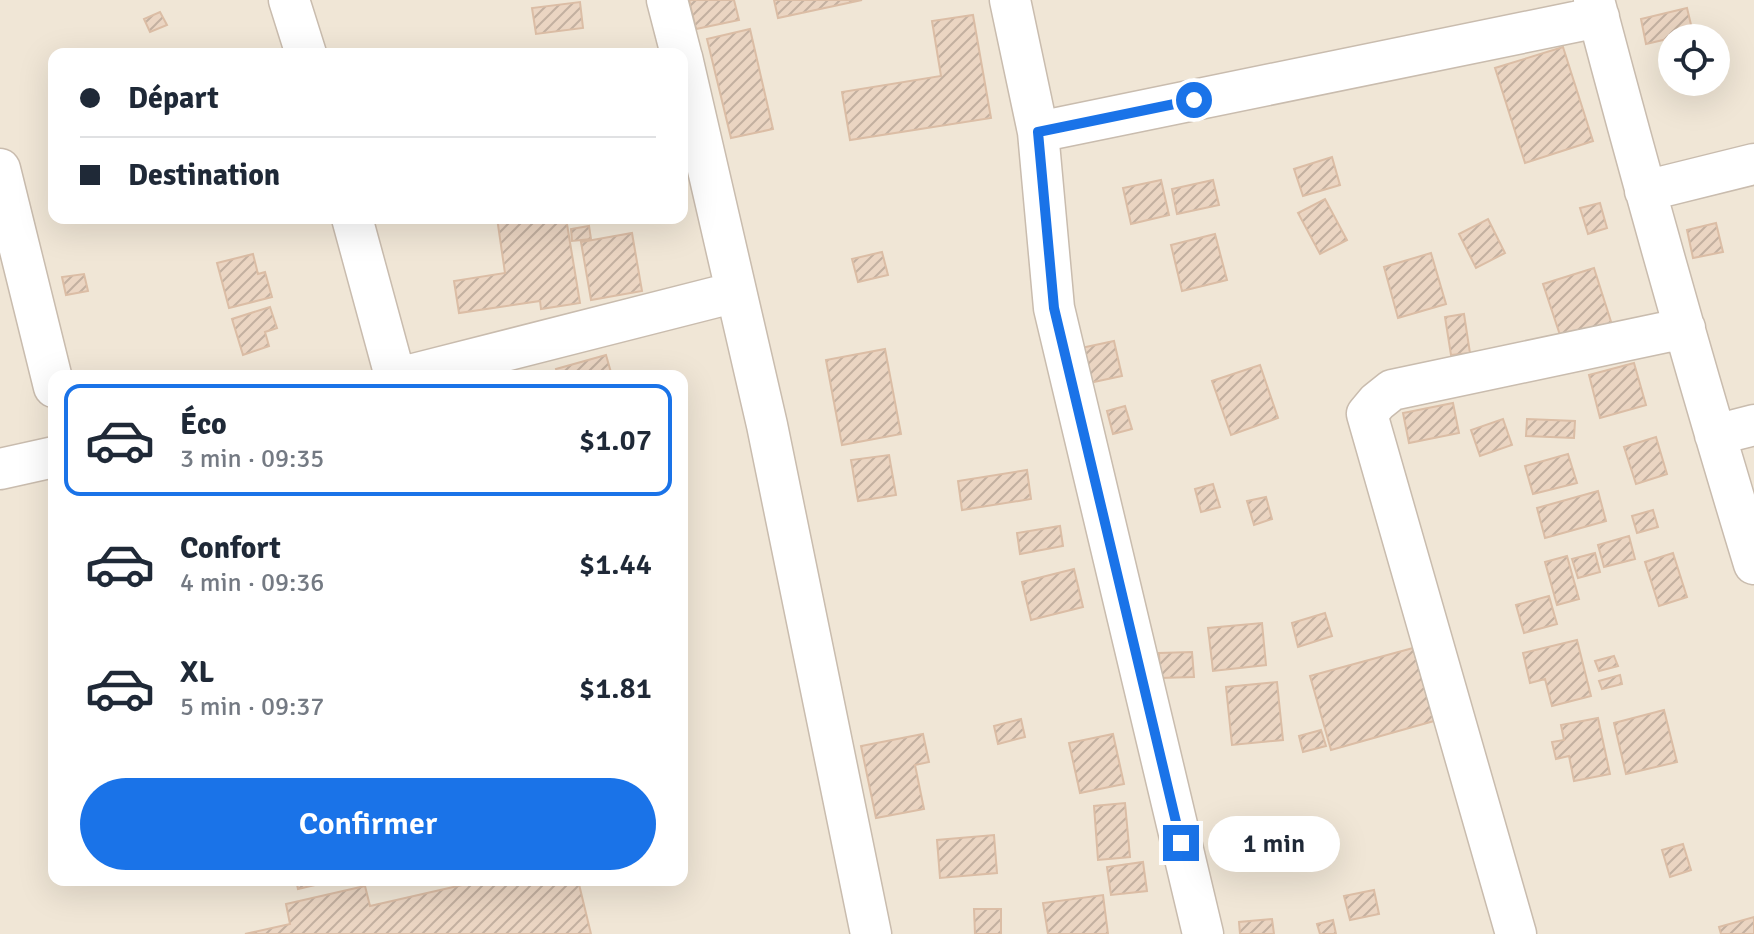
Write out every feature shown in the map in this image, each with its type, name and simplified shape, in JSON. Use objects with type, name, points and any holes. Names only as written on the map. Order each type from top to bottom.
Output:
[{"type":"street","points":[[289,0],[304,48]]},
{"type":"street","points":[[667,0],[680,48]]},
{"type":"street","points":[[1010,0],[1038,132],[1054,308],[1203,934]]},
{"type":"street","points":[[1038,132],[1596,9],[1645,191],[1754,564]]},
{"type":"street","points":[[688,82],[767,425],[871,934]]},
{"type":"street","points":[[1645,191],[1754,164]]},
{"type":"street","points":[[0,169],[50,370]]},
{"type":"street","points":[[354,224],[393,370]]},
{"type":"street","points":[[430,370],[736,292]]},
{"type":"street","points":[[1516,934],[1367,414],[1392,390],[1685,328]]},
{"type":"street","points":[[1715,435],[1754,425]]},
{"type":"street","points":[[0,469],[48,458]]},
{"type":"shaded area","points":[[0,0],[1754,0],[1754,934],[0,934]]},
{"type":"building","points":[[689,0],[734,0],[739,20],[696,29]]},
{"type":"building","points":[[774,0],[862,0],[778,18]]},
{"type":"building","points":[[580,2],[583,28],[536,34],[532,8]]},
{"type":"building","points":[[1687,8],[1691,24],[1658,24],[1658,41],[1646,44],[1641,19]]},
{"type":"building","points":[[160,12],[167,25],[150,32],[144,19]]},
{"type":"building","points":[[973,15],[991,118],[850,140],[842,92],[941,76],[932,21]]},
{"type":"building","points":[[750,29],[773,129],[731,138],[707,39]]},
{"type":"building","points":[[1563,47],[1593,141],[1525,163],[1495,68]]},
{"type":"building","points":[[1332,157],[1340,185],[1303,196],[1294,169]]},
{"type":"building","points":[[1161,180],[1169,215],[1131,224],[1123,188]]},
{"type":"building","points":[[1213,180],[1219,205],[1177,214],[1172,189]]},
{"type":"building","points":[[1325,199],[1347,240],[1320,254],[1298,213]]},
{"type":"building","points":[[1600,203],[1607,228],[1588,234],[1580,208]]},
{"type":"building","points":[[1488,219],[1505,253],[1476,268],[1459,234]]},
{"type":"building","points":[[1716,223],[1723,252],[1693,258],[1687,230]]},
{"type":"building","points":[[498,224],[567,224],[580,303],[541,309],[540,301],[459,313],[454,281],[505,273]]},
{"type":"building","points":[[589,226],[591,239],[572,241],[571,229]]},
{"type":"building","points":[[632,233],[642,291],[591,300],[581,242]]},
{"type":"building","points":[[1215,234],[1227,280],[1182,291],[1171,245]]},
{"type":"building","points":[[882,252],[888,275],[858,282],[852,259]]},
{"type":"building","points":[[1431,253],[1446,304],[1398,318],[1384,267]]},
{"type":"building","points":[[253,254],[258,274],[265,272],[272,297],[229,308],[217,263]]},
{"type":"building","points":[[1594,268],[1614,331],[1564,347],[1543,284]]},
{"type":"building","points":[[84,274],[88,291],[66,295],[62,277]]},
{"type":"building","points":[[270,307],[277,328],[265,332],[269,346],[243,355],[232,319]]},
{"type":"building","points":[[1464,314],[1470,353],[1451,355],[1445,317]]},
{"type":"building","points":[[1114,341],[1122,376],[1089,383],[1081,348]]},
{"type":"building","points":[[885,349],[901,434],[842,445],[826,360]]},
{"type":"building","points":[[606,355],[610,370],[556,370]]},
{"type":"building","points":[[1634,363],[1646,405],[1600,418],[1589,375]]},
{"type":"building","points":[[1260,365],[1278,418],[1231,435],[1212,381]]},
{"type":"building","points":[[1453,403],[1459,433],[1409,443],[1403,413]]},
{"type":"building","points":[[1125,406],[1132,429],[1113,434],[1107,411]]},
{"type":"building","points":[[1503,419],[1512,445],[1480,456],[1471,430]]},
{"type":"building","points":[[1527,419],[1575,421],[1574,438],[1526,436]]},
{"type":"building","points":[[1656,437],[1667,474],[1636,484],[1624,447]]},
{"type":"building","points":[[1568,454],[1577,483],[1533,494],[1525,466]]},
{"type":"building","points":[[889,455],[896,495],[858,501],[851,460]]},
{"type":"building","points":[[1027,470],[1031,499],[962,510],[958,481]]},
{"type":"building","points":[[1213,484],[1220,507],[1201,512],[1195,489]]},
{"type":"building","points":[[1598,491],[1606,521],[1545,538],[1537,508]]},
{"type":"building","points":[[1266,497],[1272,519],[1254,525],[1247,501]]},
{"type":"building","points":[[1653,510],[1658,527],[1637,533],[1632,516]]},
{"type":"building","points":[[1060,526],[1063,546],[1020,554],[1017,533]]},
{"type":"building","points":[[1629,536],[1635,559],[1604,567],[1598,545]]},
{"type":"building","points":[[1595,553],[1600,572],[1578,578],[1572,559]]},
{"type":"building","points":[[1673,553],[1687,597],[1659,606],[1645,562]]},
{"type":"building","points":[[1567,556],[1579,599],[1557,605],[1545,562]]},
{"type":"building","points":[[1074,569],[1083,607],[1031,620],[1022,582]]},
{"type":"building","points":[[1549,596],[1557,624],[1524,633],[1516,605]]},
{"type":"building","points":[[1325,613],[1332,636],[1298,647],[1292,623]]},
{"type":"building","points":[[1262,623],[1266,665],[1213,671],[1208,628]]},
{"type":"building","points":[[1577,640],[1591,696],[1552,706],[1545,679],[1530,683],[1523,653]]},
{"type":"building","points":[[1413,648],[1434,721],[1331,750],[1310,676]]},
{"type":"building","points":[[1192,652],[1194,677],[1160,678],[1159,653]]},
{"type":"building","points":[[1614,656],[1618,666],[1599,671],[1595,661]]},
{"type":"building","points":[[1620,675],[1622,684],[1602,689],[1599,681]]},
{"type":"building","points":[[1277,682],[1283,740],[1232,745],[1226,687]]},
{"type":"building","points":[[1664,710],[1677,762],[1626,774],[1614,723]]},
{"type":"building","points":[[1598,718],[1610,774],[1574,781],[1569,756],[1556,759],[1552,742],[1564,740],[1561,725]]},
{"type":"building","points":[[1021,719],[1025,737],[998,744],[994,726]]},
{"type":"building","points":[[1321,730],[1326,746],[1303,752],[1299,736]]},
{"type":"building","points":[[923,734],[929,762],[915,765],[924,809],[876,818],[861,746]]},
{"type":"building","points":[[1113,734],[1124,784],[1080,793],[1069,743]]},
{"type":"building","points":[[1125,803],[1130,857],[1098,860],[1094,806]]},
{"type":"building","points":[[994,835],[997,873],[940,878],[937,840]]},
{"type":"building","points":[[1683,844],[1691,870],[1670,877],[1662,850]]},
{"type":"building","points":[[1143,862],[1147,891],[1111,895],[1107,867]]},
{"type":"building","points":[[365,886],[370,906],[458,886],[579,886],[591,934],[245,934],[290,924],[286,904]]},
{"type":"building","points":[[1374,890],[1379,914],[1350,920],[1344,896]]},
{"type":"building","points":[[1103,895],[1108,934],[1048,934],[1043,903]]},
{"type":"building","points":[[974,909],[1001,909],[1001,934],[975,934]]},
{"type":"building","points":[[1754,917],[1754,934],[1721,934],[1719,927]]},
{"type":"building","points":[[1272,919],[1274,934],[1240,934],[1239,922]]},
{"type":"building","points":[[1333,920],[1336,934],[1320,934],[1317,924]]},
{"type":"route","points":[[1181,843],[1054,308],[1038,132],[1194,100]]}]
